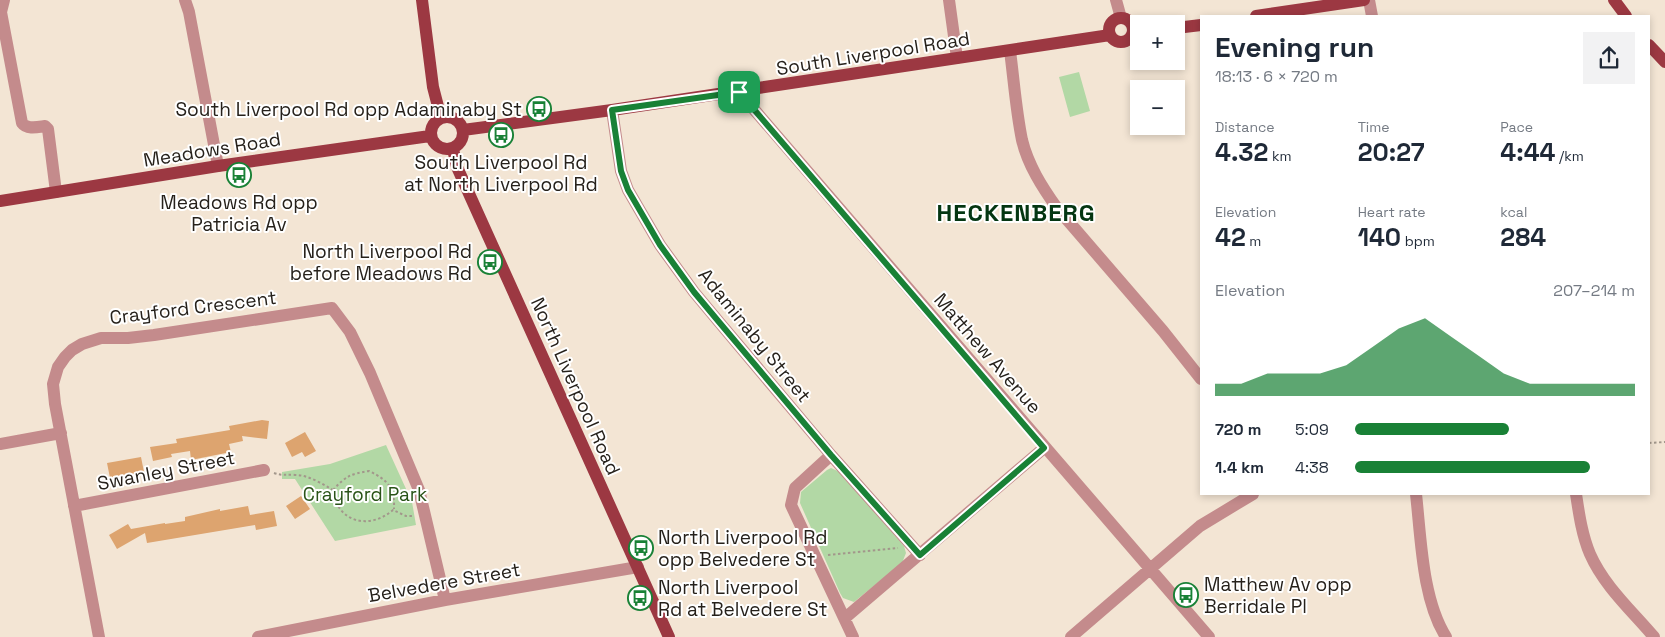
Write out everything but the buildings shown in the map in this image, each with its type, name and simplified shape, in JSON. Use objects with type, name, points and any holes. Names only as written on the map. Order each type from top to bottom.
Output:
[{"type":"main road","points":[[422,0],[433,87],[441,118]]},
{"type":"main road","points":[[1263,15],[1364,0]]},
{"type":"main road","points":[[1614,0],[1625,15]]},
{"type":"main road","points":[[1130,21],[1121,18],[1111,22],[1109,31],[1116,41],[1124,42],[1130,38]]},
{"type":"main road","points":[[1185,27],[1200,24]]},
{"type":"main road","name":"South Liverpool Road","points":[[463,130],[739,92],[957,58],[1010,52],[1110,35]]},
{"type":"main road","points":[[1650,49],[1665,62]]},
{"type":"main road","points":[[441,118],[454,118],[463,130],[461,141],[452,149],[438,147],[433,143],[430,136],[432,125],[441,118]]},
{"type":"main road","name":"Meadows Road","points":[[0,201],[218,166],[430,136]]},
{"type":"main road","name":"North Liverpool Road","points":[[452,149],[457,167],[669,637]]},
{"type":"street","points":[[4,0],[1,12],[22,123],[29,128],[46,126],[48,129],[56,192]]},
{"type":"street","points":[[185,0],[189,12],[218,166]]},
{"type":"street","points":[[949,0],[957,58]]},
{"type":"street","points":[[1116,0],[1121,18]]},
{"type":"street","points":[[1369,0],[1372,15]]},
{"type":"street","points":[[1010,52],[1022,140],[1032,167],[1043,188],[1057,208],[1163,330],[1200,378]]},
{"type":"street","name":"Matthew Avenue","points":[[739,92],[1044,448],[1209,637]]},
{"type":"street","name":"Adaminaby Street","points":[[612,110],[621,171],[639,211],[660,245],[694,292],[831,455],[920,555]]},
{"type":"street","name":"Crayford Crescent","points":[[99,637],[55,404],[53,384],[58,367],[65,357],[72,350],[90,340],[154,335],[332,308],[350,332],[370,373],[419,490],[445,600]]},
{"type":"street","points":[[0,444],[61,433]]},
{"type":"street","points":[[845,618],[1044,448]]},
{"type":"street","points":[[831,455],[795,488],[792,505],[853,637]]},
{"type":"street","name":"Swanley Street","points":[[74,506],[264,470]]},
{"type":"street","points":[[1071,637],[1200,526],[1251,495]]},
{"type":"street","points":[[1416,495],[1429,599],[1440,628],[1446,637]]},
{"type":"street","points":[[1576,495],[1583,534],[1590,555],[1603,578],[1654,637]]},
{"type":"street","name":"Belvedere Street","points":[[258,637],[445,600],[638,567]]},
{"type":"path","points":[[1650,443],[1665,442]]},
{"type":"path","points":[[264,470],[282,476],[294,474],[305,476],[333,490]]},
{"type":"path","points":[[333,490],[345,478],[356,473],[369,471],[387,482],[394,494],[394,510]]},
{"type":"path","points":[[333,490],[335,502],[342,514],[355,520],[374,521],[385,517],[394,510]]},
{"type":"path","points":[[394,510],[406,516],[425,515]]},
{"type":"path","points":[[815,556],[898,548],[901,550],[910,545]]},
{"type":"green space","points":[[1079,72],[1090,111],[1070,117],[1059,77]]},
{"type":"green space","name":"Crayford Park","points":[[386,445],[412,502],[416,525],[335,541],[295,479],[282,479],[282,472],[330,464]]},
{"type":"green space","points":[[831,468],[840,472],[904,546],[906,553],[902,563],[854,602],[843,598],[840,593],[800,503],[801,492]]},
{"type":"place","name":"South Liverpool Rd opp Adaminaby St","points":[[539,109]]},
{"type":"place","name":"South Liverpool Rd at North Liverpool Rd","points":[[501,135]]},
{"type":"place","name":"Meadows Rd opp Patricia Av","points":[[239,175]]},
{"type":"place","name":"North Liverpool Rd before Meadows Rd","points":[[490,262]]},
{"type":"place","name":"North Liverpool Rd opp Belvedere St","points":[[641,548]]},
{"type":"place","name":"Matthew Av opp Berridale Pl","points":[[1186,595]]},
{"type":"place","name":"North Liverpool Rd at Belvedere St","points":[[640,598]]},
{"type":"district","name":"HECKENBERG","points":[[1016,213]]},
{"type":"route","points":[[739,92],[1044,448],[920,555],[831,455],[694,292],[660,245],[628,190],[621,171],[612,110],[739,92]]}]
